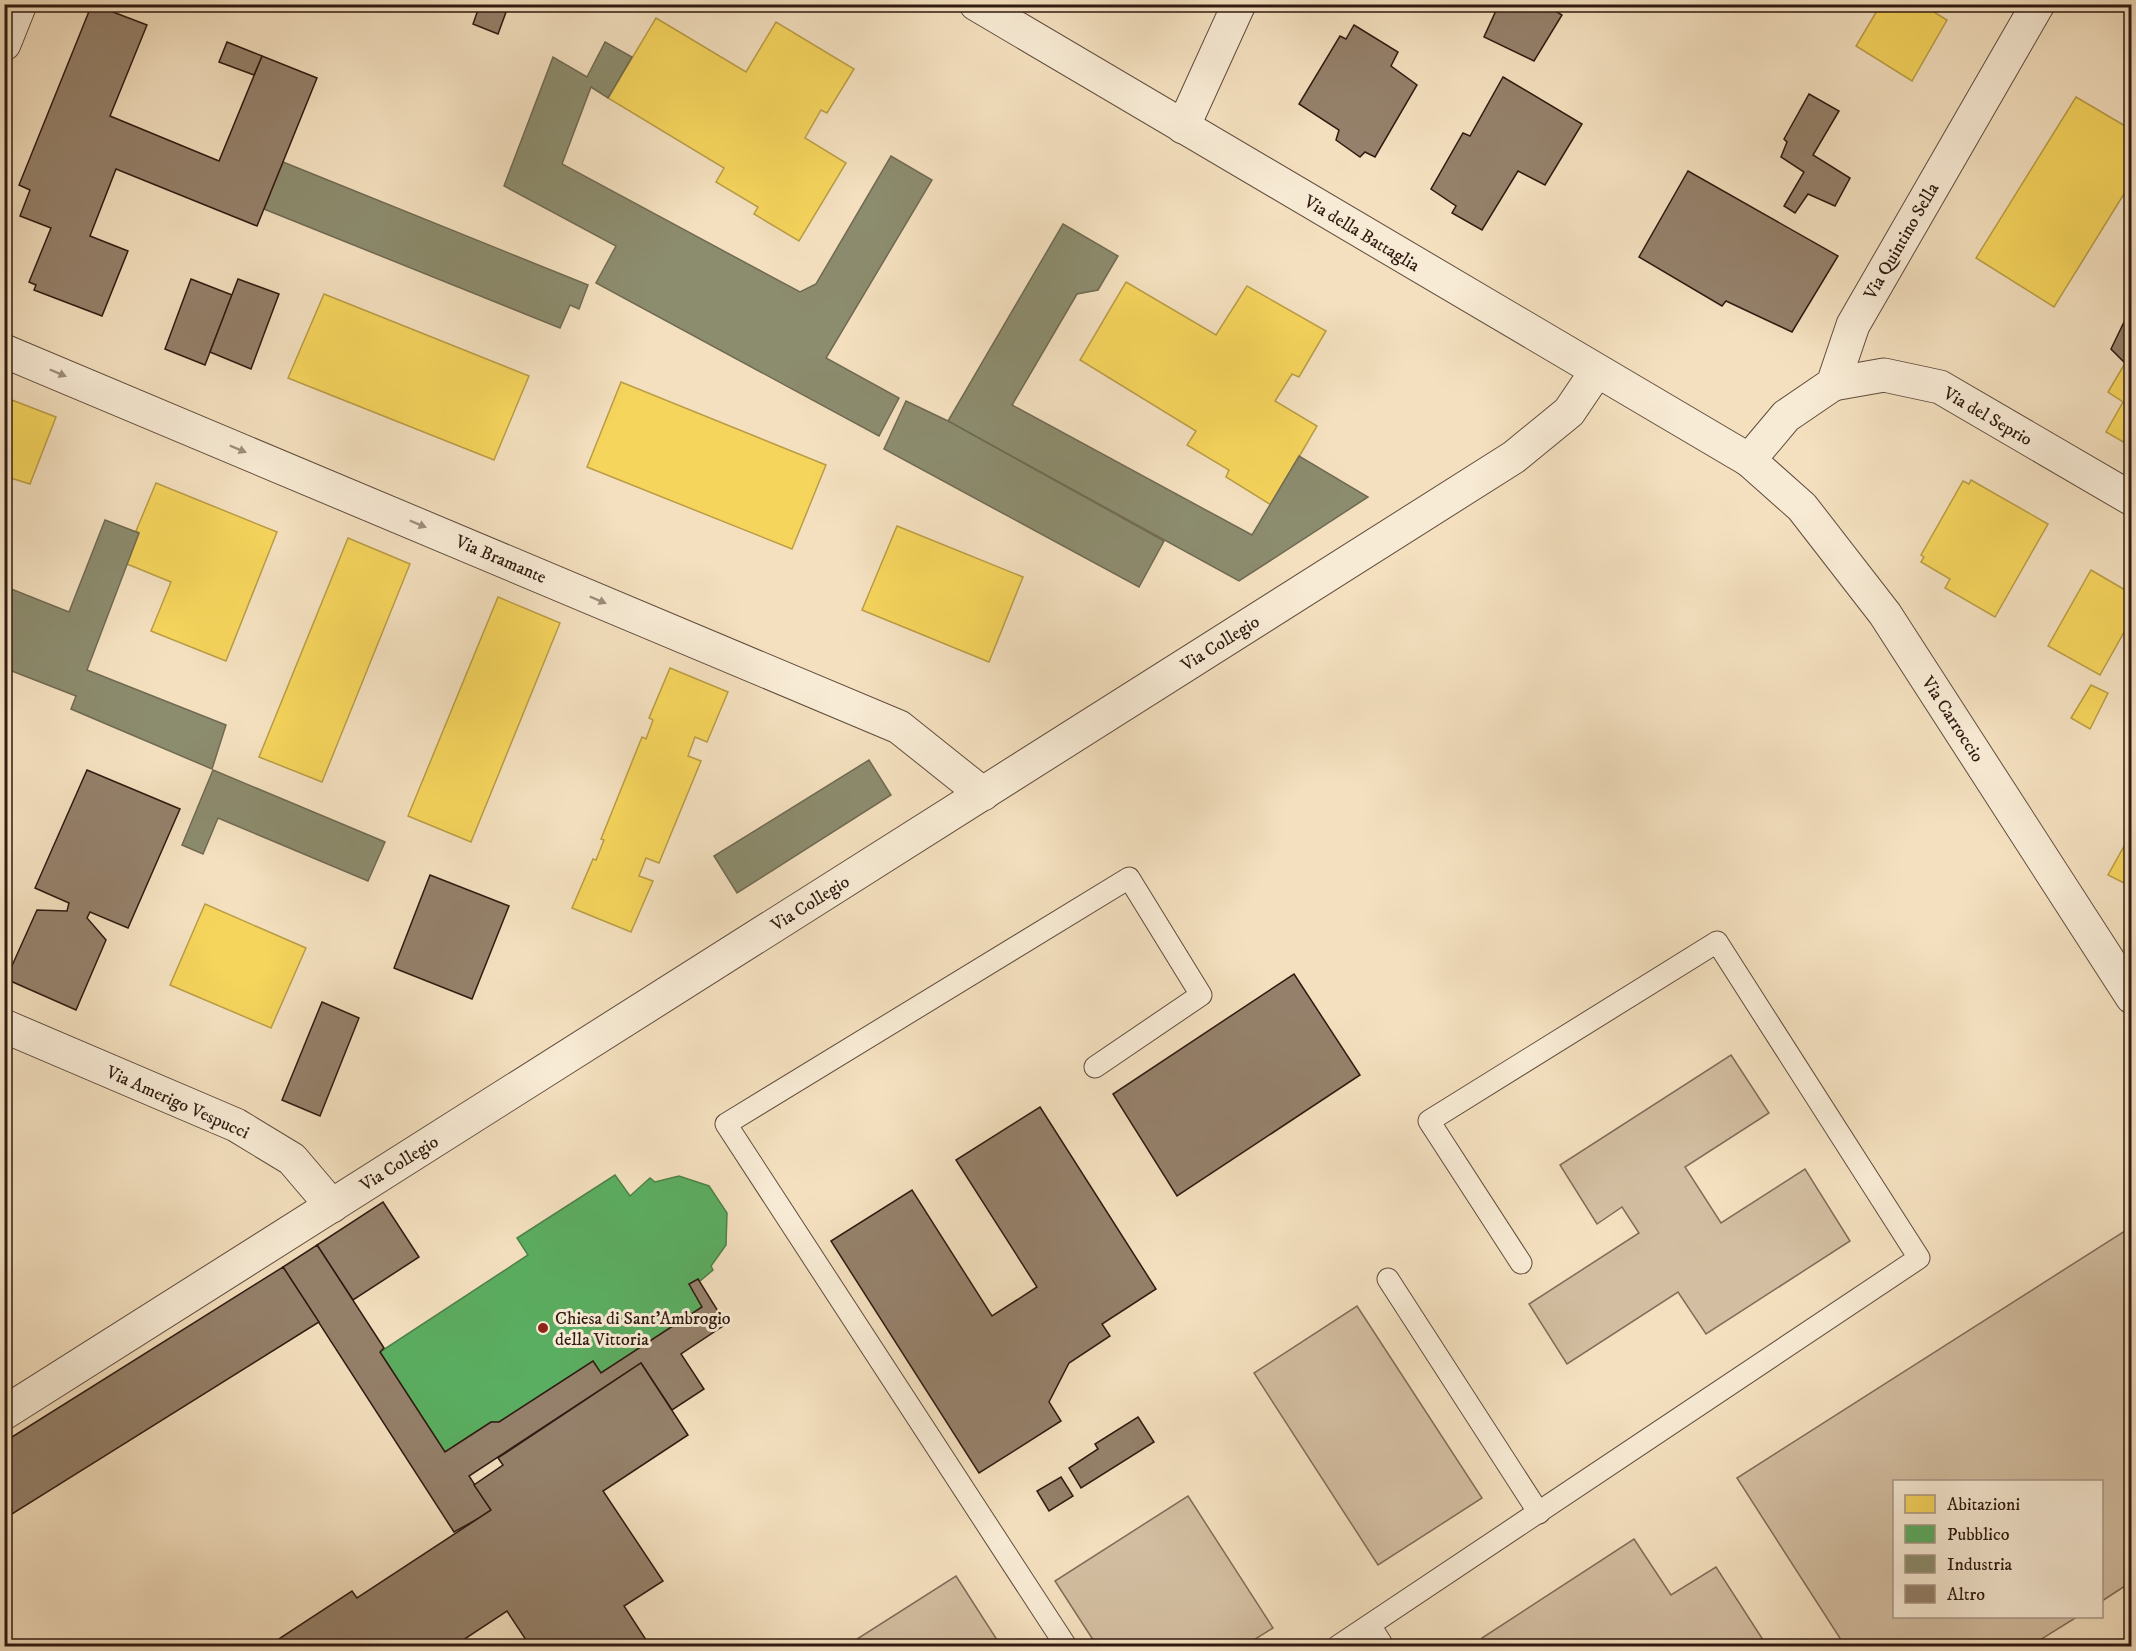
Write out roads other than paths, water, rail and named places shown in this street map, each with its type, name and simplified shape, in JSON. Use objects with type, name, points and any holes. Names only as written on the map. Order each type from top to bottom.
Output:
[{"type":"street","points":[[4,44],[20,4]]},
{"type":"street","name":"Via della Battaglia","points":[[976,4],[1596,372],[1749,460]]},
{"type":"street","points":[[1183,126],[1239,4]]},
{"type":"street","name":"Via Quintino Sella","points":[[1833,384],[1853,325],[2038,4]]},
{"type":"street","name":"Via Bramante","points":[[4,351],[899,727],[983,794]]},
{"type":"street","name":"Via Collegio","points":[[4,1413],[1514,457],[1569,412],[1596,372]]},
{"type":"street","name":"Via del Seprio","points":[[1833,384],[1884,375],[1940,387],[2132,499]]},
{"type":"street","points":[[1749,460],[1786,416],[1833,384]]},
{"type":"street","name":"Via Carroccio","points":[[1749,460],[1802,507],[1885,614],[2132,997]]},
{"type":"street","name":"Via Amerigo Vespucci","points":[[4,1026],[236,1125],[292,1160],[332,1206]]},
{"type":"lane","points":[[1066,1647],[726,1124],[1129,878],[1201,994],[1095,1066]]},
{"type":"lane","points":[[1338,1647],[1919,1258],[1717,942],[1429,1121],[1521,1263]]},
{"type":"lane","points":[[1388,1279],[1539,1513]]},
{"type":"lane","points":[[1370,1625],[1383,1647]]},
{"type":"place","name":"Chiesa di Sant'Ambrogio della Vittoria","points":[[543,1328]]}]
